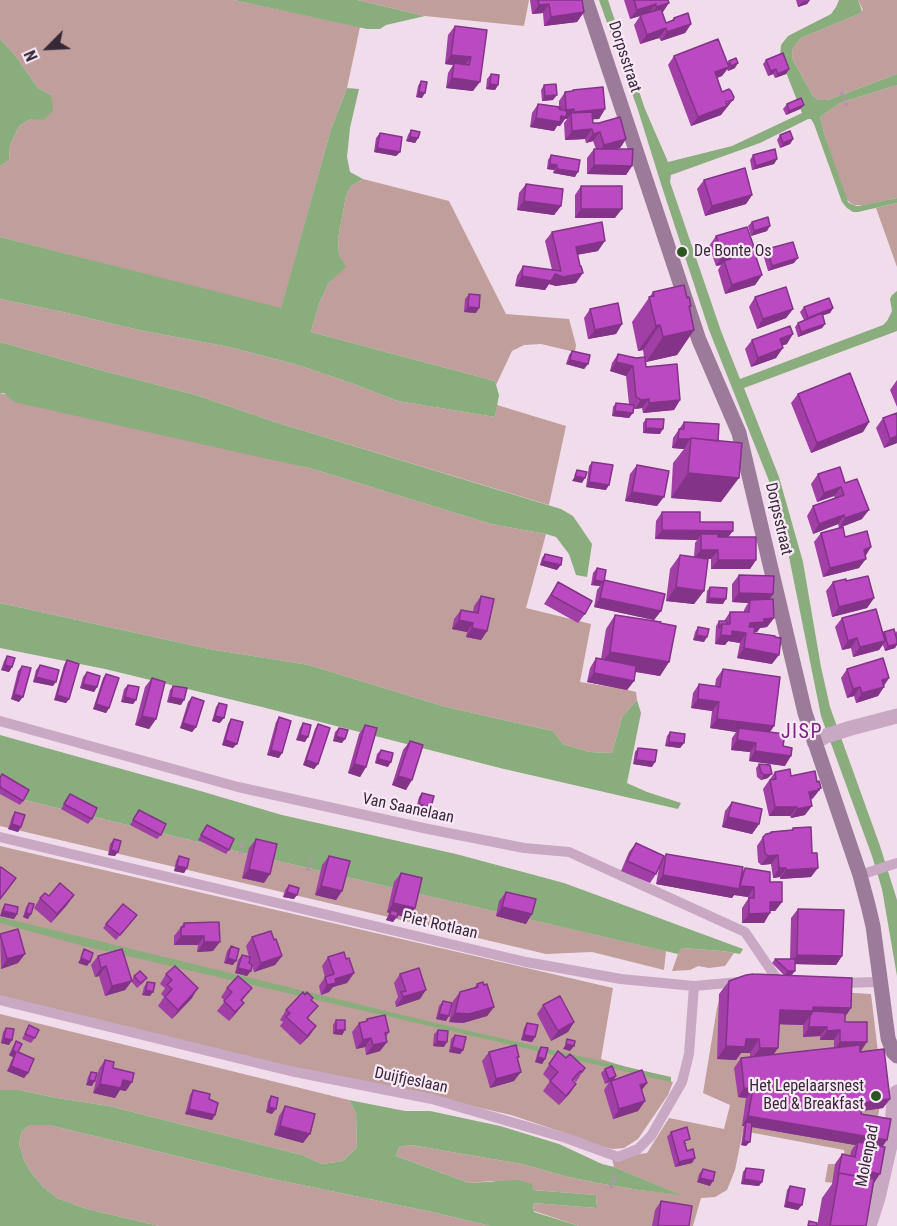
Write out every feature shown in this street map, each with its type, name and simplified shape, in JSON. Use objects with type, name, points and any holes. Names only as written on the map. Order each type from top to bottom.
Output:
[{"type":"street","name":"Dorpsstraat","points":[[586,0],[699,340],[739,433],[805,713],[820,739],[865,874],[888,1038],[897,1056]]},
{"type":"street","points":[[820,739],[897,716]]},
{"type":"street","name":"Molenpad","points":[[869,1226],[891,1141],[894,1100],[897,1092]]},
{"type":"lane","name":"Van Saanelaan","points":[[0,721],[238,787],[524,848],[569,852],[745,932],[777,980]]},
{"type":"lane","name":"Piet Rotlaan","points":[[0,837],[526,962],[621,979],[694,986],[746,981]]},
{"type":"lane","points":[[865,874],[897,863]]},
{"type":"lane","points":[[827,984],[880,982]]},
{"type":"lane","name":"Duijfjeslaan","points":[[0,1000],[290,1071],[432,1100],[566,1138],[618,1157],[638,1149],[651,1136],[682,1082],[689,1054],[694,986]]},
{"type":"path","points":[[841,92],[847,107]]},
{"type":"path","points":[[240,854],[243,841]]},
{"type":"path","points":[[308,871],[311,858]]},
{"type":"path","points":[[611,1188],[619,1167]]},
{"type":"shaded area","points":[[0,0],[233,0],[360,27],[347,88],[331,129],[281,309],[0,237],[0,166],[9,160],[10,145],[19,126],[31,119],[51,95],[38,88],[15,55],[0,39]]},
{"type":"shaded area","points":[[233,0],[357,0],[425,16],[386,25],[380,29],[367,29]]},
{"type":"shaded area","points":[[357,0],[529,0],[524,26],[425,16]]},
{"type":"shaded area","points":[[599,0],[608,0],[645,109],[668,162],[732,146],[802,113],[780,57],[781,45],[788,36],[831,14],[839,0],[858,0],[862,11],[801,38],[793,48],[793,60],[813,96],[819,100],[828,100],[897,74],[897,85],[840,103],[820,117],[848,202],[858,206],[897,198],[897,203],[858,212],[847,208],[842,202],[811,119],[760,143],[671,175],[670,182],[721,331],[740,379],[883,325],[892,311],[890,299],[897,291],[897,331],[744,388],[779,477],[803,562],[830,707],[897,900],[897,976],[882,889],[821,716],[783,527],[769,481],[709,330],[638,110]]},
{"type":"shaded area","points":[[858,0],[897,0],[897,74],[828,100],[819,100],[813,96],[793,60],[793,48],[801,38],[859,14],[863,10]]},
{"type":"shaded area","points":[[0,39],[15,55],[38,88],[51,95],[53,111],[43,120],[31,119],[19,126],[10,145],[9,160],[0,166]]},
{"type":"shaded area","points":[[897,85],[897,198],[853,205],[846,199],[820,117],[840,103]]},
{"type":"shaded area","points":[[347,88],[359,89],[350,128],[347,157],[350,172],[363,179],[351,186],[346,196],[338,239],[339,255],[346,267],[328,284],[319,304],[311,332],[495,381],[499,395],[495,417],[398,401],[298,365],[229,347],[139,330],[0,299],[0,237],[281,308],[331,129]]},
{"type":"shaded area","points":[[363,179],[449,201],[506,314],[569,319],[576,345],[575,352],[541,344],[524,345],[512,351],[496,385],[495,381],[311,332],[319,304],[328,284],[345,267],[339,255],[338,239],[346,196],[351,186]]},
{"type":"shaded area","points":[[897,203],[897,267],[876,208]]},
{"type":"shaded area","points":[[0,299],[139,330],[229,347],[298,365],[398,401],[495,417],[497,405],[566,426],[549,505],[275,422],[196,395],[0,342]]},
{"type":"shaded area","points":[[0,342],[196,395],[275,422],[561,509],[573,516],[592,544],[587,577],[576,575],[569,554],[556,537],[491,524],[313,469],[14,402],[4,393],[0,393]]},
{"type":"shaded area","points":[[0,393],[313,469],[491,524],[546,534],[526,608],[591,624],[580,682],[636,692],[637,700],[622,717],[612,753],[590,752],[563,744],[553,731],[446,707],[309,665],[209,649],[0,603]]},
{"type":"shaded area","points":[[0,603],[209,649],[309,665],[446,707],[553,731],[563,744],[590,752],[612,753],[622,717],[637,700],[641,713],[627,783],[681,803],[678,809],[500,768],[105,669],[0,648]]},
{"type":"shaded area","points":[[0,735],[282,815],[456,854],[564,883],[743,949],[740,954],[682,948],[678,954],[0,794]]},
{"type":"shaded area","points":[[0,794],[666,951],[664,970],[592,952],[546,954],[0,826]]},
{"type":"shaded area","points":[[0,846],[613,988],[601,1059],[673,1082],[668,1095],[638,1139],[624,1148],[613,1149],[598,1146],[511,1115],[324,1075],[0,1000]]},
{"type":"shaded area","points":[[0,917],[452,1027],[671,1077],[671,1082],[80,945],[0,923]]},
{"type":"shaded area","points":[[682,948],[734,953],[725,966],[709,968],[698,966],[690,970],[672,971]]},
{"type":"shaded area","points":[[753,987],[871,994],[878,1052],[880,1104],[867,1186],[825,1182],[828,1164],[845,1164],[844,1150],[743,1131],[735,1170],[727,1190],[715,1197],[701,1198],[693,1226],[579,1226],[534,1211],[533,1203],[597,1208],[596,1195],[533,1190],[492,1181],[469,1183],[396,1156],[399,1147],[411,1145],[522,1164],[603,1184],[678,1194],[614,1167],[612,1158],[647,1153],[669,1118],[724,1129],[730,1105],[703,1093],[717,1008],[722,990]]},
{"type":"shaded area","points":[[0,1014],[349,1100],[356,1113],[357,1147],[343,1161],[322,1164],[302,1155],[109,1106],[19,1090],[0,1090]]},
{"type":"shaded area","points":[[0,1090],[19,1090],[109,1106],[302,1155],[322,1164],[343,1161],[357,1147],[356,1113],[349,1100],[405,1111],[430,1111],[500,1126],[559,1144],[602,1164],[681,1195],[603,1184],[522,1164],[411,1145],[399,1147],[396,1156],[469,1183],[518,1180],[532,1184],[533,1190],[596,1195],[597,1208],[533,1203],[534,1212],[579,1226],[491,1226],[263,1177],[49,1125],[30,1125],[22,1131],[19,1143],[23,1158],[42,1186],[57,1198],[87,1209],[159,1226],[0,1226]]},
{"type":"shaded area","points":[[30,1125],[49,1125],[263,1177],[491,1226],[159,1226],[87,1209],[57,1198],[42,1186],[23,1158],[19,1143],[22,1131]]},
{"type":"building","points":[[538,0],[582,0],[584,12],[551,17],[549,4],[539,5]]},
{"type":"building","points":[[634,0],[668,0],[669,3],[656,7],[656,4],[637,10]]},
{"type":"building","points":[[661,9],[666,23],[688,13],[691,24],[667,32],[666,28],[647,35],[640,15]]},
{"type":"building","points":[[455,26],[487,30],[480,82],[452,78],[454,63],[469,65],[471,57],[451,55]]},
{"type":"building","points":[[718,39],[729,67],[715,72],[722,92],[729,89],[734,97],[733,100],[726,102],[727,106],[698,117],[674,56]]},
{"type":"building","points":[[783,53],[789,69],[778,74],[776,69],[771,71],[766,60]]},
{"type":"building","points":[[736,58],[738,63],[731,66],[729,61]]},
{"type":"building","points":[[491,74],[499,75],[498,85],[490,84]]},
{"type":"building","points":[[421,81],[427,82],[425,93],[419,92]]},
{"type":"building","points":[[556,84],[557,95],[545,96],[544,85]]},
{"type":"building","points":[[603,87],[605,109],[574,112],[574,109],[566,110],[565,92]]},
{"type":"building","points":[[801,98],[804,105],[789,111],[787,104]]},
{"type":"building","points":[[538,104],[560,107],[559,109],[567,111],[566,117],[561,116],[560,122],[536,118]]},
{"type":"building","points":[[592,112],[593,123],[620,117],[626,139],[604,145],[600,132],[593,134],[592,129],[572,131],[571,113]]},
{"type":"building","points":[[411,130],[420,132],[418,138],[410,137]]},
{"type":"building","points":[[790,131],[793,139],[783,143],[780,135]]},
{"type":"building","points":[[380,133],[402,137],[400,152],[377,148]]},
{"type":"building","points":[[594,149],[633,149],[632,166],[594,165]]},
{"type":"building","points":[[775,149],[777,159],[756,166],[753,155]]},
{"type":"building","points":[[551,155],[580,160],[578,172],[557,169],[557,165],[550,164]]},
{"type":"building","points":[[745,168],[752,195],[712,206],[704,180]]},
{"type":"building","points":[[526,184],[563,189],[561,206],[524,201]]},
{"type":"building","points":[[581,186],[622,186],[622,209],[581,209]]},
{"type":"building","points":[[768,217],[770,226],[754,231],[752,222]]},
{"type":"building","points":[[602,222],[605,241],[576,247],[583,273],[563,277],[555,274],[551,281],[522,276],[523,266],[561,271],[552,232]]},
{"type":"building","points":[[747,227],[754,247],[722,257],[716,236]]},
{"type":"building","points":[[793,242],[798,258],[772,266],[767,249]]},
{"type":"building","points":[[754,251],[762,275],[732,285],[724,261]]},
{"type":"building","points":[[684,285],[691,306],[689,306],[694,330],[663,337],[660,325],[656,326],[649,297],[654,296],[653,292]]},
{"type":"building","points":[[786,287],[793,309],[763,319],[755,297]]},
{"type":"building","points":[[469,294],[480,295],[479,308],[468,307]]},
{"type":"building","points":[[829,298],[833,308],[808,318],[804,307]]},
{"type":"building","points":[[618,303],[622,324],[595,330],[590,309]]},
{"type":"building","points":[[822,313],[825,324],[801,332],[798,323]]},
{"type":"building","points":[[790,326],[793,334],[780,339],[783,348],[758,358],[752,340]]},
{"type":"building","points":[[572,351],[590,355],[588,364],[570,360]]},
{"type":"building","points":[[618,354],[636,358],[645,357],[646,367],[677,364],[680,400],[649,403],[649,399],[641,400],[636,397],[633,366],[616,362]]},
{"type":"building","points":[[850,373],[869,422],[817,443],[798,394]]},
{"type":"building","points":[[616,403],[634,405],[633,413],[615,411]]},
{"type":"building","points":[[897,413],[897,436],[890,439],[883,418]]},
{"type":"building","points":[[646,419],[664,419],[663,429],[646,428]]},
{"type":"building","points":[[684,422],[719,424],[718,441],[678,439],[679,429],[684,429]]},
{"type":"building","points":[[691,438],[742,443],[739,478],[688,473]]},
{"type":"building","points":[[592,462],[613,465],[609,485],[589,482]]},
{"type":"building","points":[[637,465],[669,471],[664,497],[632,492]]},
{"type":"building","points":[[840,467],[845,483],[857,479],[869,510],[845,518],[844,515],[819,524],[813,506],[844,495],[841,487],[824,493],[818,474]]},
{"type":"building","points":[[577,470],[587,472],[585,478],[575,476]]},
{"type":"building","points":[[662,512],[700,512],[700,522],[733,522],[733,531],[662,530]]},
{"type":"building","points":[[843,527],[845,537],[867,531],[871,547],[864,550],[866,559],[830,568],[821,533]]},
{"type":"building","points":[[701,534],[718,534],[718,537],[756,537],[756,560],[718,560],[718,550],[701,550]]},
{"type":"building","points":[[545,554],[562,558],[561,565],[543,561]]},
{"type":"building","points":[[680,555],[708,559],[704,591],[676,587]]},
{"type":"building","points":[[597,568],[606,570],[604,582],[595,580]]},
{"type":"building","points":[[739,575],[774,576],[773,594],[739,593]]},
{"type":"building","points":[[868,576],[874,598],[839,607],[833,582]]},
{"type":"building","points":[[604,580],[665,594],[661,611],[600,598]]},
{"type":"building","points":[[558,582],[592,601],[585,614],[551,595]]},
{"type":"building","points":[[710,587],[727,588],[726,599],[709,598]]},
{"type":"building","points":[[481,596],[494,599],[487,631],[472,628],[473,623],[459,620],[461,610],[478,613]]},
{"type":"building","points":[[773,599],[774,618],[764,619],[764,622],[750,623],[749,627],[755,627],[754,633],[781,638],[779,655],[744,648],[746,633],[732,631],[732,636],[721,635],[722,624],[730,624],[730,612],[749,612],[750,600]]},
{"type":"building","points":[[876,609],[885,641],[860,647],[857,638],[848,641],[842,618]]},
{"type":"building","points":[[615,615],[676,626],[669,662],[610,652]]},
{"type":"building","points":[[719,621],[727,621],[727,624],[722,624],[719,628]]},
{"type":"building","points":[[698,627],[709,629],[707,637],[697,635]]},
{"type":"building","points":[[894,629],[897,644],[888,646],[884,632]]},
{"type":"building","points":[[7,656],[15,658],[12,667],[5,665]]},
{"type":"building","points":[[596,658],[636,666],[634,681],[594,673]]},
{"type":"building","points":[[883,658],[889,678],[882,680],[884,687],[862,693],[860,687],[853,689],[847,669]]},
{"type":"building","points":[[67,660],[79,664],[69,699],[57,695]]},
{"type":"building","points":[[40,665],[59,670],[56,682],[36,677]]},
{"type":"building","points":[[22,666],[31,668],[23,697],[14,694]]},
{"type":"building","points":[[723,669],[780,677],[774,726],[717,719],[719,702],[698,699],[699,684],[720,687]]},
{"type":"building","points":[[87,672],[100,676],[97,687],[83,684]]},
{"type":"building","points":[[106,674],[119,678],[109,708],[96,704]]},
{"type":"building","points":[[152,678],[165,682],[156,719],[142,716]]},
{"type":"building","points":[[128,685],[139,687],[136,700],[125,697]]},
{"type":"building","points":[[173,686],[187,688],[184,700],[171,697]]},
{"type":"building","points":[[192,697],[204,701],[196,727],[183,723]]},
{"type":"building","points":[[219,703],[227,705],[224,718],[215,716]]},
{"type":"building","points":[[279,717],[291,721],[282,753],[271,750]]},
{"type":"building","points":[[231,719],[243,722],[237,744],[225,740]]},
{"type":"building","points":[[303,723],[311,725],[308,737],[300,735]]},
{"type":"building","points":[[318,724],[330,728],[318,764],[306,760]]},
{"type":"building","points":[[365,725],[377,728],[366,767],[354,764]]},
{"type":"building","points":[[339,728],[348,730],[345,739],[336,736]]},
{"type":"building","points":[[739,728],[785,734],[783,746],[792,748],[791,756],[755,751],[756,743],[737,740]]},
{"type":"building","points":[[670,732],[685,734],[684,743],[669,742]]},
{"type":"building","points":[[410,741],[423,745],[412,780],[398,776]]},
{"type":"building","points":[[638,748],[657,750],[655,762],[636,760]]},
{"type":"building","points":[[381,750],[393,753],[391,762],[378,759]]},
{"type":"building","points":[[759,764],[770,765],[772,774],[764,775]]},
{"type":"building","points":[[790,769],[791,776],[815,771],[821,788],[809,792],[812,806],[797,809],[797,807],[775,807],[770,780],[776,779],[775,772]]},
{"type":"building","points":[[2,774],[29,790],[23,801],[0,787]]},
{"type":"building","points":[[422,793],[434,796],[431,807],[419,804]]},
{"type":"building","points":[[70,794],[97,808],[92,819],[64,804]]},
{"type":"building","points":[[732,802],[762,809],[759,824],[728,817]]},
{"type":"building","points":[[139,810],[166,824],[161,835],[133,820]]},
{"type":"building","points":[[15,812],[25,815],[21,827],[12,824]]},
{"type":"building","points":[[207,825],[234,839],[229,850],[201,835]]},
{"type":"building","points":[[811,827],[812,853],[817,853],[818,868],[786,870],[786,868],[779,868],[778,855],[768,856],[765,853],[763,837],[766,834]]},
{"type":"building","points":[[114,839],[121,841],[118,852],[111,850]]},
{"type":"building","points":[[256,839],[277,844],[270,874],[249,869]]},
{"type":"building","points":[[636,843],[664,856],[656,874],[627,861]]},
{"type":"building","points":[[666,854],[743,867],[739,889],[663,875]]},
{"type":"building","points":[[179,856],[189,859],[187,868],[177,866]]},
{"type":"building","points":[[329,856],[350,861],[342,891],[321,886]]},
{"type":"building","points":[[0,868],[16,878],[0,899]]},
{"type":"building","points":[[745,868],[770,872],[770,882],[782,882],[782,902],[770,902],[770,913],[749,914],[749,898],[754,898],[754,887],[740,886]]},
{"type":"building","points":[[401,873],[422,878],[415,908],[393,903]]},
{"type":"building","points":[[60,883],[74,895],[57,914],[40,898],[45,893],[49,896]]},
{"type":"building","points":[[289,885],[299,888],[297,895],[287,892]]},
{"type":"building","points":[[506,892],[536,899],[532,914],[502,907]]},
{"type":"building","points":[[29,903],[34,904],[31,914],[26,913]]},
{"type":"building","points":[[5,904],[18,907],[17,914],[3,911]]},
{"type":"building","points":[[123,904],[137,915],[120,935],[106,924]]},
{"type":"building","points":[[798,909],[844,910],[842,956],[797,955]]},
{"type":"building","points":[[391,910],[398,912],[397,917],[390,915]]},
{"type":"building","points":[[219,922],[220,942],[204,942],[204,936],[181,936],[181,927],[184,927],[184,923]]},
{"type":"building","points":[[18,929],[25,954],[7,959],[0,934]]},
{"type":"building","points":[[271,931],[282,956],[261,963],[252,937]]},
{"type":"building","points":[[231,946],[239,949],[236,961],[228,958]]},
{"type":"building","points":[[84,949],[93,953],[90,962],[81,958]]},
{"type":"building","points":[[122,949],[132,981],[112,986],[106,966],[101,968],[98,956]]},
{"type":"building","points":[[344,952],[346,959],[349,958],[354,973],[335,979],[336,983],[327,985],[325,977],[334,974],[328,957]]},
{"type":"building","points":[[242,955],[250,957],[251,971],[238,968]]},
{"type":"building","points":[[775,959],[795,959],[795,971],[788,971]]},
{"type":"building","points":[[175,966],[198,988],[178,1010],[165,997],[172,989],[167,985],[172,980],[166,974]]},
{"type":"building","points":[[419,968],[426,990],[403,997],[401,992],[406,991],[400,974]]},
{"type":"building","points":[[140,971],[147,978],[140,983],[134,976]]},
{"type":"building","points":[[753,974],[852,978],[851,1008],[813,1007],[813,1011],[780,1010],[778,1048],[760,1048],[759,1039],[746,1039],[745,1047],[726,1046],[729,981]]},
{"type":"building","points":[[238,976],[252,988],[241,1000],[244,1003],[235,1012],[224,1001],[232,992],[227,988]]},
{"type":"building","points":[[147,982],[155,983],[153,992],[146,990]]},
{"type":"building","points":[[483,982],[484,985],[487,984],[494,1007],[469,1014],[455,1013],[460,992],[478,987],[477,984]]},
{"type":"building","points":[[303,992],[305,995],[307,992],[318,1006],[307,1018],[316,1026],[307,1036],[286,1017],[290,1013],[286,1010]]},
{"type":"building","points":[[560,996],[574,1022],[558,1031],[543,1005]]},
{"type":"building","points":[[443,1001],[452,1003],[449,1016],[439,1014]]},
{"type":"building","points":[[813,1011],[845,1013],[845,1022],[867,1022],[867,1042],[840,1042],[840,1030],[827,1031],[827,1027],[809,1027]]},
{"type":"building","points":[[385,1015],[389,1032],[385,1033],[387,1042],[373,1045],[371,1038],[363,1040],[359,1023]]},
{"type":"building","points":[[336,1020],[345,1020],[345,1030],[336,1030]]},
{"type":"building","points":[[527,1023],[538,1025],[535,1037],[524,1035]]},
{"type":"building","points":[[29,1025],[39,1030],[35,1038],[25,1034]]},
{"type":"building","points":[[6,1028],[14,1029],[12,1040],[4,1038]]},
{"type":"building","points":[[438,1030],[448,1031],[447,1042],[437,1041]]},
{"type":"building","points":[[455,1035],[466,1037],[463,1050],[452,1047]]},
{"type":"building","points":[[567,1039],[575,1041],[574,1046],[566,1044]]},
{"type":"building","points":[[16,1041],[22,1044],[18,1052],[34,1059],[28,1073],[11,1066],[16,1052],[13,1050]]},
{"type":"building","points":[[516,1045],[521,1072],[496,1079],[489,1052]]},
{"type":"building","points":[[860,1045],[860,1052],[884,1049],[890,1099],[863,1103],[861,1114],[891,1119],[887,1140],[748,1116],[753,1089],[744,1088],[741,1058]]},
{"type":"building","points":[[541,1047],[548,1048],[545,1059],[538,1057]]},
{"type":"building","points":[[558,1051],[566,1058],[570,1054],[585,1068],[572,1080],[576,1084],[566,1096],[550,1081],[558,1072],[549,1064]]},
{"type":"building","points":[[105,1060],[114,1062],[113,1068],[134,1073],[132,1082],[123,1080],[121,1088],[100,1084]]},
{"type":"building","points":[[612,1066],[616,1076],[609,1079],[605,1069]]},
{"type":"building","points":[[642,1070],[647,1083],[640,1085],[645,1101],[619,1109],[611,1081]]},
{"type":"building","points":[[91,1072],[97,1073],[95,1081],[89,1080]]},
{"type":"building","points":[[193,1090],[210,1094],[209,1099],[218,1103],[215,1115],[189,1109]]},
{"type":"building","points":[[271,1096],[278,1098],[276,1109],[269,1107]]},
{"type":"building","points":[[285,1106],[315,1114],[310,1134],[280,1126]]},
{"type":"building","points":[[746,1122],[752,1123],[750,1142],[744,1141]]},
{"type":"building","points":[[687,1127],[690,1139],[684,1141],[687,1151],[693,1149],[695,1158],[679,1162],[671,1132]]},
{"type":"building","points":[[858,1142],[885,1147],[880,1174],[867,1171],[866,1178],[839,1173],[838,1175],[842,1154],[855,1157]]},
{"type":"building","points":[[746,1168],[764,1170],[762,1182],[744,1179]]},
{"type":"building","points":[[703,1169],[715,1172],[713,1181],[700,1178]]},
{"type":"building","points":[[839,1173],[874,1179],[866,1226],[830,1226]]},
{"type":"building","points":[[790,1186],[805,1189],[802,1205],[787,1202]]},
{"type":"building","points":[[661,1201],[692,1206],[689,1226],[658,1226]]},
{"type":"building","points":[[809,1221],[817,1223],[817,1226],[808,1226]]},
{"type":"place","name":"De Bonte Os","points":[[682,252]]},
{"type":"place","name":"Het Lepelaarsnest Bed & Breakfast","points":[[876,1096]]},
{"type":"district","name":"JISP","points":[[802,733]]}]
